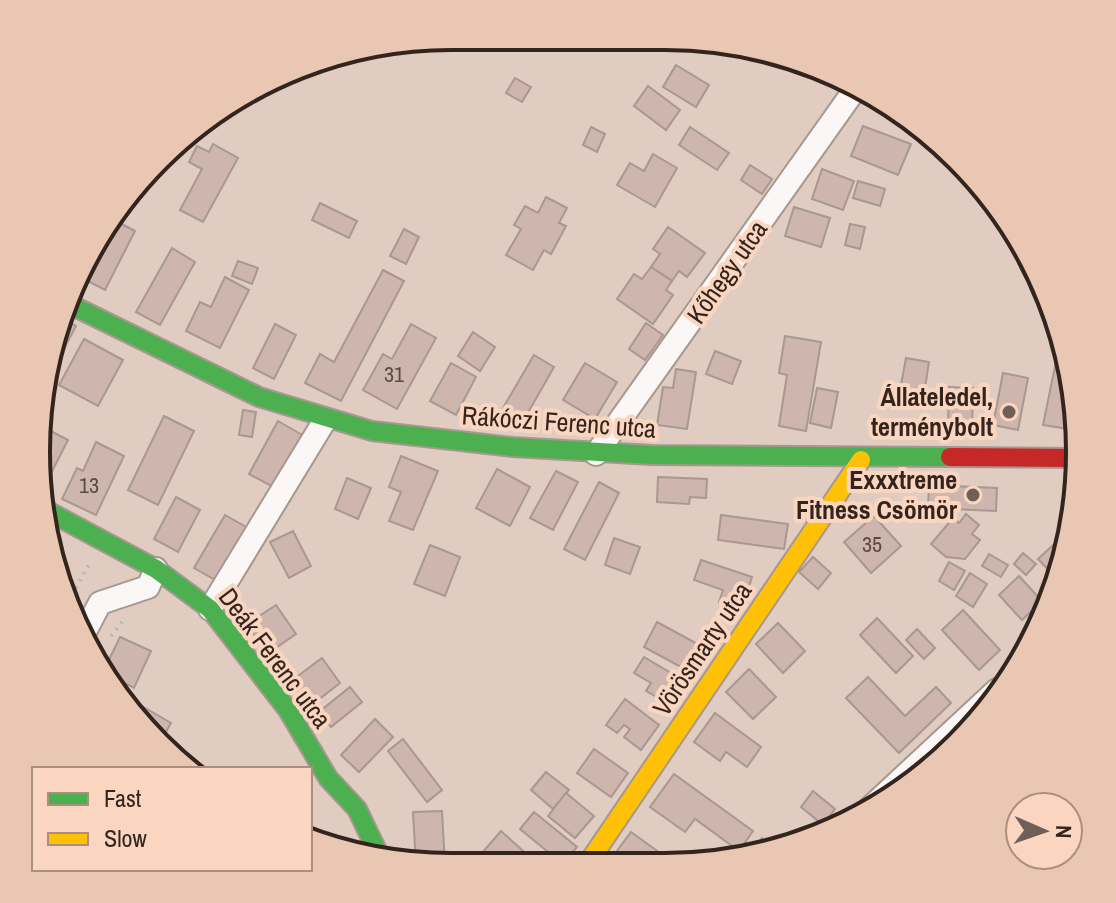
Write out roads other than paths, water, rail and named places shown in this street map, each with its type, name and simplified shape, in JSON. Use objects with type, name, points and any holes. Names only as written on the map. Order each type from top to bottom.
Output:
[{"type":"street","name":"Kőhegy utca","points":[[596,454],[850,96]]},
{"type":"street","name":"Rákóczi Ferenc utca","points":[[77,308],[245,388],[325,420],[420,438],[596,454],[861,460],[1066,458]]},
{"type":"street","points":[[210,609],[325,420]]},
{"type":"street","name":"Vörösmarty utca","points":[[595,853],[861,460]]},
{"type":"street","name":"Deák Ferenc utca","points":[[55,515],[156,569],[210,609],[288,710],[328,778],[357,809],[374,845]]},
{"type":"street","points":[[89,624],[100,603],[148,587],[156,569]]},
{"type":"place","name":"Állateledel, terménybolt","points":[[1009,412]]},
{"type":"place","name":"Exxxtreme Fitness Csömör","points":[[973,495]]}]
